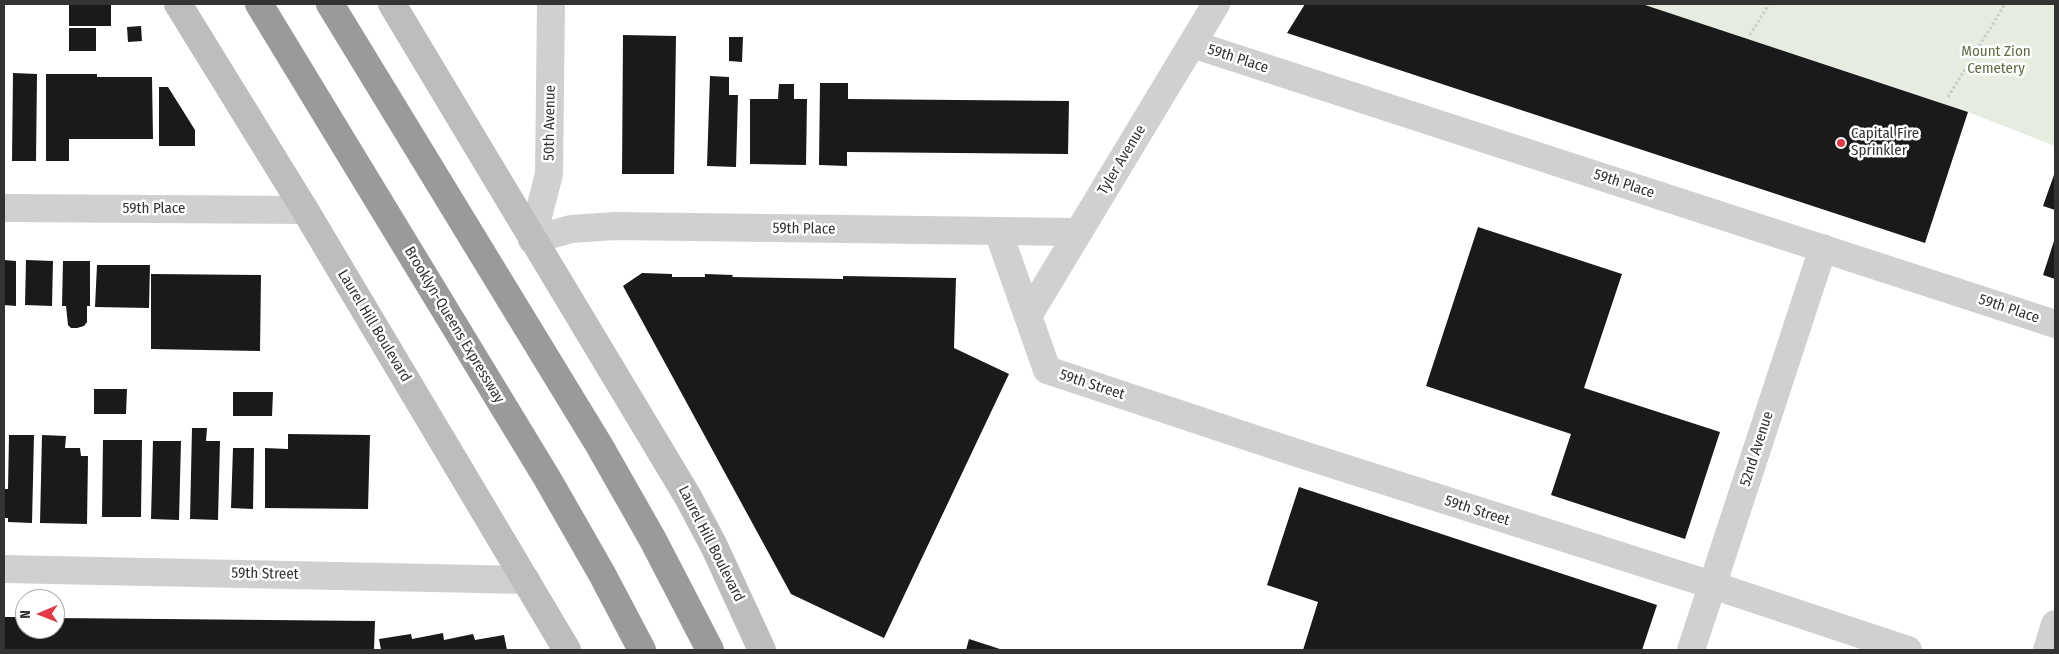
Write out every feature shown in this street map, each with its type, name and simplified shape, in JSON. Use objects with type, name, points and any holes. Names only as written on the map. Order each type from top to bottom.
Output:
[{"type":"highway","name":"Brooklyn-Queens Expressway","points":[[259,4],[547,478],[602,574],[642,650]]},
{"type":"highway","points":[[330,4],[599,445],[654,540],[710,650]]},
{"type":"main road","name":"Laurel Hill Boulevard","points":[[178,4],[305,210],[567,650]]},
{"type":"main road","name":"Laurel Hill Boulevard","points":[[392,4],[688,498],[718,554],[762,650]]},
{"type":"street","name":"50th Avenue","points":[[532,240],[549,174],[551,4]]},
{"type":"street","name":"Tyler Avenue","points":[[1028,316],[1216,4]]},
{"type":"street","name":"59th Place","points":[[1192,44],[2055,324]]},
{"type":"street","name":"59th Place","points":[[4,208],[305,210]]},
{"type":"street","name":"59th Place","points":[[532,240],[571,229],[615,226],[1077,232]]},
{"type":"street","points":[[998,231],[1028,316]]},
{"type":"street","name":"52nd Avenue","points":[[1691,650],[1823,248]]},
{"type":"street","name":"59th Street","points":[[1028,316],[1047,370],[1294,452],[1908,650]]},
{"type":"street","name":"59th Street","points":[[4,569],[526,580]]},
{"type":"street","points":[[2047,650],[2055,624]]},
{"type":"path","points":[[1750,35],[1770,4]]},
{"type":"path","points":[[1948,97],[2005,4]]},
{"type":"green space","name":"Mount Zion Cemetery","points":[[1642,4],[2055,4],[2055,146],[1968,112]]},
{"type":"building","points":[[69,4],[111,4],[111,26],[69,26]]},
{"type":"building","points":[[1305,4],[1642,4],[1968,112],[1925,243],[1287,33]]},
{"type":"building","points":[[141,26],[142,41],[128,42],[127,27]]},
{"type":"building","points":[[69,28],[96,28],[96,51],[69,51]]},
{"type":"building","points":[[623,35],[676,36],[674,174],[622,174]]},
{"type":"building","points":[[729,37],[743,37],[742,62],[729,61]]},
{"type":"building","points":[[13,73],[37,74],[36,161],[12,161]]},
{"type":"building","points":[[46,74],[97,74],[97,77],[152,77],[153,139],[69,139],[69,161],[46,161]]},
{"type":"building","points":[[710,76],[729,77],[729,95],[738,95],[736,167],[707,166]]},
{"type":"building","points":[[820,83],[848,83],[848,99],[1069,101],[1068,154],[847,152],[847,166],[819,165]]},
{"type":"building","points":[[779,84],[794,84],[794,99],[807,99],[806,165],[750,164],[750,99],[778,99]]},
{"type":"building","points":[[159,87],[168,87],[195,130],[195,146],[159,146]]},
{"type":"building","points":[[2055,172],[2055,210],[2043,206]]},
{"type":"building","points":[[1478,227],[1622,274],[1584,388],[1720,432],[1685,539],[1551,495],[1571,434],[1426,386]]},
{"type":"building","points":[[2055,238],[2055,279],[2043,275]]},
{"type":"building","points":[[4,260],[16,261],[16,306],[4,305]]},
{"type":"building","points":[[26,260],[53,261],[52,306],[25,305]]},
{"type":"building","points":[[63,261],[90,261],[90,306],[87,306],[87,322],[84,326],[77,328],[71,328],[68,325],[66,306],[62,306]]},
{"type":"building","points":[[97,265],[150,265],[149,308],[95,307]]},
{"type":"building","points":[[642,273],[672,274],[672,277],[705,277],[705,274],[733,275],[732,277],[843,279],[843,276],[956,278],[954,348],[1009,374],[884,638],[791,594],[623,286]]},
{"type":"building","points":[[151,274],[261,275],[260,351],[151,349]]},
{"type":"building","points":[[94,389],[127,389],[126,414],[94,414]]},
{"type":"building","points":[[233,392],[273,392],[272,416],[233,416]]},
{"type":"building","points":[[192,428],[207,428],[206,441],[220,441],[218,520],[190,519]]},
{"type":"building","points":[[288,434],[370,435],[368,509],[265,508],[265,448],[288,449]]},
{"type":"building","points":[[9,435],[34,435],[32,523],[8,522],[8,518],[4,518],[4,489],[8,489]]},
{"type":"building","points":[[42,435],[66,436],[65,448],[80,448],[81,456],[88,456],[87,524],[40,523]]},
{"type":"building","points":[[103,440],[142,440],[141,517],[102,517]]},
{"type":"building","points":[[153,441],[181,441],[179,520],[151,519]]},
{"type":"building","points":[[233,448],[254,448],[253,509],[231,508]]},
{"type":"building","points":[[1299,487],[1657,605],[1642,650],[1303,650],[1318,602],[1267,585]]},
{"type":"building","points":[[4,617],[15,617],[15,639],[65,639],[65,618],[375,621],[374,650],[4,650]]},
{"type":"building","points":[[443,633],[444,640],[473,634],[475,640],[504,635],[507,650],[381,650],[379,639],[411,634],[412,639]]},
{"type":"building","points":[[969,639],[1003,650],[966,650]]},
{"type":"place","name":"Capital Fire Sprinkler","points":[[1841,143]]}]
